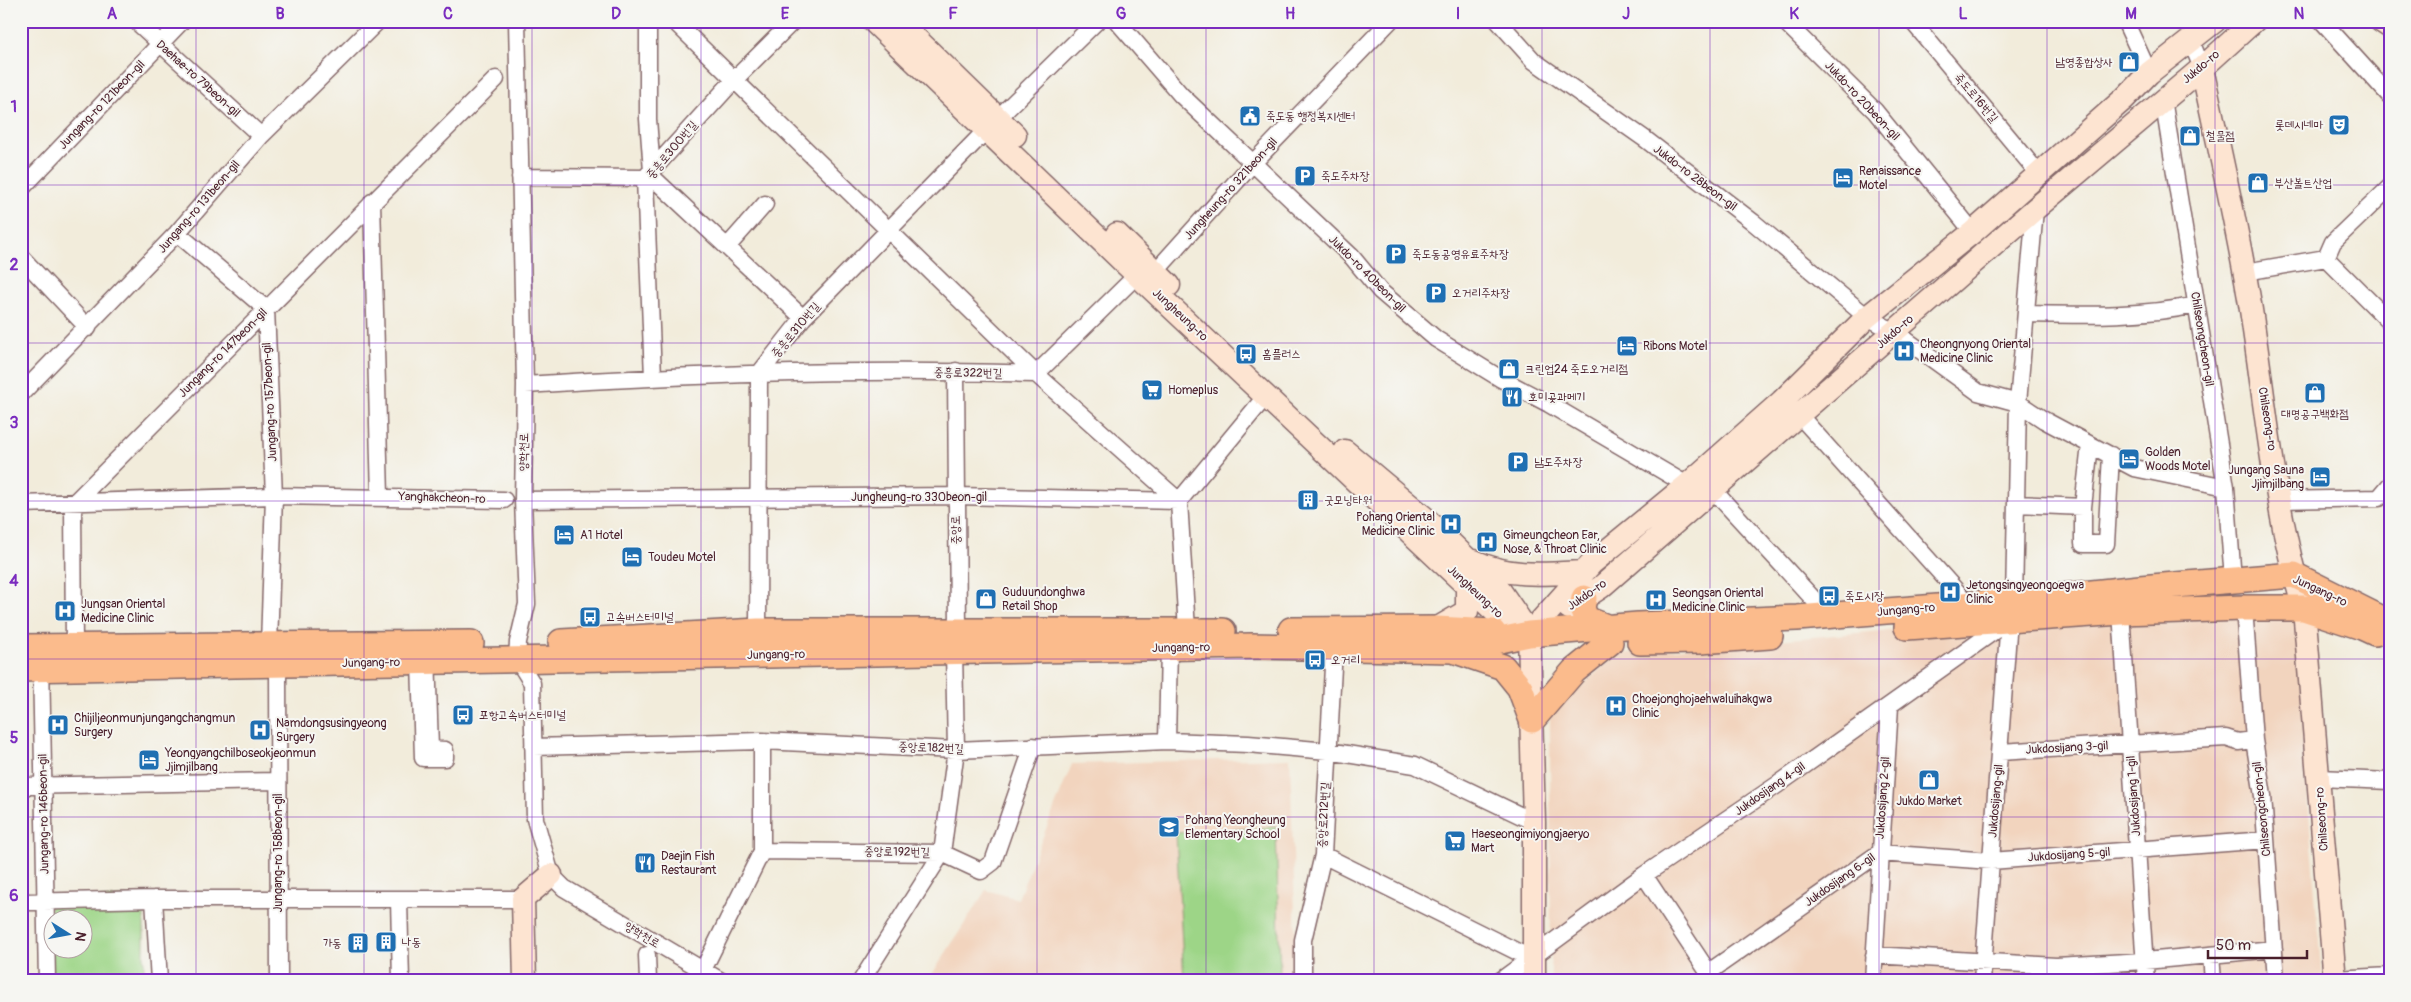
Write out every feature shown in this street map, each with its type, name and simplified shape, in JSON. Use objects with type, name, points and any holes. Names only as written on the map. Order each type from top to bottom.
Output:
[{"type":"main road","name":"Jungheung-ro","points":[[873,21],[992,123]]},
{"type":"main road","name":"Jungheung-ro","points":[[898,21],[992,123],[1146,273],[1274,391],[1425,518],[1501,592],[1529,634]]},
{"type":"main road","name":"Jukdo-ro","points":[[1529,634],[1583,572],[1782,402],[1867,317],[1973,232],[2125,98],[2149,74],[2215,21]]},
{"type":"main road","name":"Jukdo-ro","points":[[1529,634],[1601,587],[2254,21]]},
{"type":"main road","points":[[2381,21],[2390,27]]},
{"type":"main road","name":"Chilseong-ro","points":[[2202,68],[2245,272],[2280,500],[2294,576],[2304,608],[2335,980]]},
{"type":"main road","name":"Jungheung-ro","points":[[1146,273],[1265,397],[1503,619],[1529,634]]},
{"type":"main road","points":[[1464,556],[1490,569],[1518,574],[1583,572]]},
{"type":"main road","name":"Jungang-ro","points":[[31,658],[273,655],[424,656],[518,651],[956,640],[1187,630],[1436,629],[1529,634],[1609,635],[1700,641],[2011,611],[2234,580],[2294,576],[2390,624]]},
{"type":"main road","points":[[1436,629],[1467,612],[1468,586]]},
{"type":"main road","points":[[1532,720],[1574,671],[1609,635],[1586,619],[1582,608],[1584,598]]},
{"type":"main road","name":"Jungang-ro","points":[[1609,635],[1969,605],[2011,611],[2121,612],[2304,608],[2362,627],[2390,641]]},
{"type":"main road","name":"Jungang-ro","points":[[518,651],[557,642],[758,631],[1169,648],[1452,650],[1529,634]]},
{"type":"main road","points":[[1529,634],[1534,822],[1533,970]]},
{"type":"main road","name":"Jungang-ro","points":[[31,658],[74,648],[273,655]]},
{"type":"main road","points":[[1452,650],[1503,667],[1520,688],[1532,720]]},
{"type":"main road","points":[[525,981],[523,899],[557,882]]},
{"type":"street","name":"Daehae-ro 79beon-gil","points":[[136,21],[261,136]]},
{"type":"street","name":"Jungang-ro 121beon-gil","points":[[21,189],[182,21]]},
{"type":"street","name":"Jungang-ro 131beon-gil","points":[[21,394],[88,328],[177,233],[261,136],[378,21]]},
{"type":"street","name":"양학천로","points":[[518,21],[525,385],[523,500],[527,604],[518,651]]},
{"type":"street","points":[[648,21],[649,174]]},
{"type":"street","points":[[674,21],[1036,374],[1179,501]]},
{"type":"street","name":"중흥로300번길","points":[[654,377],[649,174],[734,79],[793,21]]},
{"type":"street","name":"중흥로310번길","points":[[759,374],[803,318],[992,123],[1097,21]]},
{"type":"street","name":"Jukdo-ro 40beon-gil","points":[[1117,21],[1181,95],[1352,257],[1380,291],[1436,339],[1501,379],[1549,404],[1687,485]]},
{"type":"street","name":"Jungheung-ro 321beon-gil","points":[[1146,273],[1390,21]]},
{"type":"street","name":"Jukdo-ro 28beon-gil","points":[[1498,21],[1534,61],[1645,140],[1753,222],[1867,317],[1895,332],[1978,392],[2018,403],[2134,468],[2226,487]]},
{"type":"street","name":"Jukdo-ro 20beon-gil","points":[[1784,21],[1875,111],[1973,232]]},
{"type":"street","name":"죽도로16번길","points":[[1912,21],[2039,174]]},
{"type":"street","points":[[2125,21],[2149,74]]},
{"type":"street","points":[[2322,21],[2390,96]]},
{"type":"street","points":[[2191,41],[2202,68]]},
{"type":"street","name":"Jungang-ro 147beon-gil","points":[[73,504],[496,79]]},
{"type":"street","name":"Chilseongcheon-gil","points":[[2163,100],[2226,487],[2234,580]]},
{"type":"street","points":[[520,177],[649,174],[803,318]]},
{"type":"street","points":[[2326,258],[2332,242],[2390,187]]},
{"type":"street","points":[[21,504],[73,504],[274,496],[380,496],[372,202]]},
{"type":"street","points":[[727,247],[764,204]]},
{"type":"street","name":"Jukdosijang-gil","points":[[1982,981],[2011,611],[2018,403],[2035,209]]},
{"type":"street","points":[[177,233],[266,309]]},
{"type":"street","points":[[21,257],[88,328]]},
{"type":"street","points":[[2245,272],[2326,258]]},
{"type":"street","points":[[2326,258],[2390,322]]},
{"type":"street","points":[[1036,374],[1146,273]]},
{"type":"street","points":[[2026,314],[2091,315],[2164,312],[2196,306]]},
{"type":"street","name":"Jungang-ro 157beon-gil","points":[[266,309],[274,496],[273,655]]},
{"type":"street","name":"중흥로322번길","points":[[759,374],[956,371],[1036,374]]},
{"type":"street","name":"중앙로","points":[[942,852],[956,750],[956,371]]},
{"type":"street","points":[[525,385],[654,377],[759,374],[757,498],[758,631]]},
{"type":"street","points":[[1187,630],[1179,501],[1265,397]]},
{"type":"street","points":[[1799,415],[1969,605]]},
{"type":"street","points":[[2090,445],[2083,507],[2083,544],[2106,544],[2111,455]]},
{"type":"street","points":[[2280,500],[2384,501],[2390,485]]},
{"type":"street","points":[[1713,490],[1829,616]]},
{"type":"street","name":"Yanghakcheon-ro","points":[[380,496],[504,500]]},
{"type":"street","name":"Jungheung-ro 330beon-gil","points":[[523,500],[956,496],[1179,501]]},
{"type":"street","points":[[73,504],[74,648]]},
{"type":"street","points":[[2016,504],[2083,507]]},
{"type":"street","name":"Chilseongcheon-gil","points":[[2244,608],[2254,740],[2263,796],[2276,981]]},
{"type":"street","name":"Jukdosijang 4-gil","points":[[1500,981],[1533,970],[1644,875],[1890,706],[2011,611]]},
{"type":"street","name":"Jukdosijang 1-gil","points":[[2121,612],[2146,981]]},
{"type":"street","points":[[1167,741],[1169,648]]},
{"type":"street","name":"중앙로212번길","points":[[1303,981],[1303,940],[1322,855],[1334,648]]},
{"type":"street","points":[[518,651],[532,683],[535,819],[557,882]]},
{"type":"street","name":"Jungang-ro 158beon-gil","points":[[273,655],[277,781],[279,981]]},
{"type":"street","points":[[424,656],[430,749],[445,750],[445,758],[423,758],[424,656]]},
{"type":"street","name":"Jungang-ro 146beon-gil","points":[[31,658],[43,785],[46,981]]},
{"type":"street","name":"Jukdosijang 2-gil","points":[[1873,981],[1879,853],[1890,706]]},
{"type":"street","name":"Jukdosijang 3-gil","points":[[2000,752],[2226,738],[2238,742],[2254,740]]},
{"type":"street","points":[[703,970],[762,851],[762,741]]},
{"type":"street","name":"중앙로182번길","points":[[533,747],[762,741],[956,750],[1167,741],[1328,751],[1416,765],[1534,822]]},
{"type":"street","name":"중앙로192번길","points":[[762,851],[942,852],[981,871],[993,862],[1033,746]]},
{"type":"street","points":[[2319,778],[2390,781]]},
{"type":"street","points":[[21,786],[277,781]]},
{"type":"street","name":"Jukdosijang 5-gil","points":[[1991,861],[2266,840]]},
{"type":"street","points":[[861,981],[942,852]]},
{"type":"street","name":"Jukdosijang 6-gil","points":[[1711,976],[1879,853],[1991,861]]},
{"type":"street","points":[[1322,855],[1533,970]]},
{"type":"street","points":[[1644,875],[1711,976]]},
{"type":"street","name":"양학천로","points":[[557,882],[721,981]]},
{"type":"street","points":[[154,899],[159,981]]},
{"type":"street","points":[[21,902],[45,903],[154,899],[523,899]]},
{"type":"street","points":[[399,900],[400,981]]},
{"type":"street","points":[[1874,955],[2056,966],[2145,961],[2274,950]]},
{"type":"street","points":[[2211,955],[2213,981]]},
{"type":"street","points":[[647,956],[648,981]]},
{"type":"street","points":[[2335,980],[2390,976]]},
{"type":"shaded area","name":"Jukdo Market","points":[[2297,614],[2311,845],[2322,981],[1551,981],[1550,714],[1617,654],[1995,621]]},
{"type":"shaded area","name":"Pohang Yeongheung Elementary School","points":[[1290,758],[1297,978],[1291,981],[937,981],[931,976],[986,890],[1018,899],[1072,764]]},
{"type":"green space","points":[[1276,827],[1280,978],[1247,981],[1184,981],[1176,833]]},
{"type":"green space","points":[[144,896],[144,981],[51,981],[51,960],[92,960],[92,910],[50,910],[50,901]]},
{"type":"place","name":"남영종합상사","points":[[2129,62]]},
{"type":"place","name":"죽도동 행정복지센터","points":[[1250,116]]},
{"type":"place","name":"롯데시네마","points":[[2339,125]]},
{"type":"place","name":"철물점","points":[[2190,136]]},
{"type":"place","name":"죽도주차장","points":[[1305,176]]},
{"type":"place","name":"Renaissance Motel","points":[[1843,178]]},
{"type":"place","name":"부산볼트산업","points":[[2258,183]]},
{"type":"place","name":"죽도동공영유료주차장","points":[[1396,254]]},
{"type":"place","name":"오거리주차장","points":[[1436,293]]},
{"type":"place","name":"Ribons Motel","points":[[1627,346]]},
{"type":"place","name":"Cheongnyong Oriental Medicine Clinic","points":[[1904,351]]},
{"type":"place","name":"홈플러스","points":[[1246,354]]},
{"type":"place","name":"크린업24 죽도오거리점","points":[[1509,369]]},
{"type":"place","name":"Homeplus","points":[[1152,390]]},
{"type":"place","name":"대명공구백화점","points":[[2315,393]]},
{"type":"place","name":"호미곶과메기","points":[[1512,397]]},
{"type":"place","name":"Golden Woods Motel","points":[[2129,459]]},
{"type":"place","name":"남도주차장","points":[[1518,462]]},
{"type":"place","name":"Jungang Sauna Jjimjilbang","points":[[2320,477]]},
{"type":"place","name":"굿모닝타워","points":[[1308,500]]},
{"type":"place","name":"Pohang Oriental Medicine Clinic","points":[[1451,524]]},
{"type":"place","name":"A1 Hotel","points":[[564,535]]},
{"type":"place","name":"Gimeungcheon Ear, Nose, & Throat Clinic","points":[[1487,542]]},
{"type":"place","name":"Toudeu Motel","points":[[632,557]]},
{"type":"place","name":"Jetongsingyeongoegwa Clinic","points":[[1950,592]]},
{"type":"place","name":"죽도시장","points":[[1829,596]]},
{"type":"place","name":"Guduundonghwa Retail Shop","points":[[986,599]]},
{"type":"place","name":"Seongsan Oriental Medicine Clinic","points":[[1656,600]]},
{"type":"place","name":"Jungsan Oriental Medicine Clinic","points":[[65,611]]},
{"type":"place","name":"고속버스터미널","points":[[590,617]]},
{"type":"place","name":"오거리","points":[[1315,660]]},
{"type":"place","name":"Choejonghojaehwaluihakgwa Clinic","points":[[1616,706]]},
{"type":"place","name":"포항고속버스터미널","points":[[463,715]]},
{"type":"place","name":"Chijiljeonmunjungangchangmun Surgery","points":[[58,725]]},
{"type":"place","name":"Namdongsusingyeong Surgery","points":[[260,730]]},
{"type":"place","name":"Yeongyangchilboseokjeonmun Jjimjilbang","points":[[149,760]]},
{"type":"place","name":"Jukdo Market","points":[[1929,780]]},
{"type":"place","name":"Pohang Yeongheung Elementary School","points":[[1169,827]]},
{"type":"place","name":"Haeseongimiyongjaeryo Mart","points":[[1455,841]]},
{"type":"place","name":"Daejin Fish Restaurant","points":[[645,863]]},
{"type":"place","name":"나동","points":[[386,942]]},
{"type":"place","name":"가동","points":[[358,943]]}]
